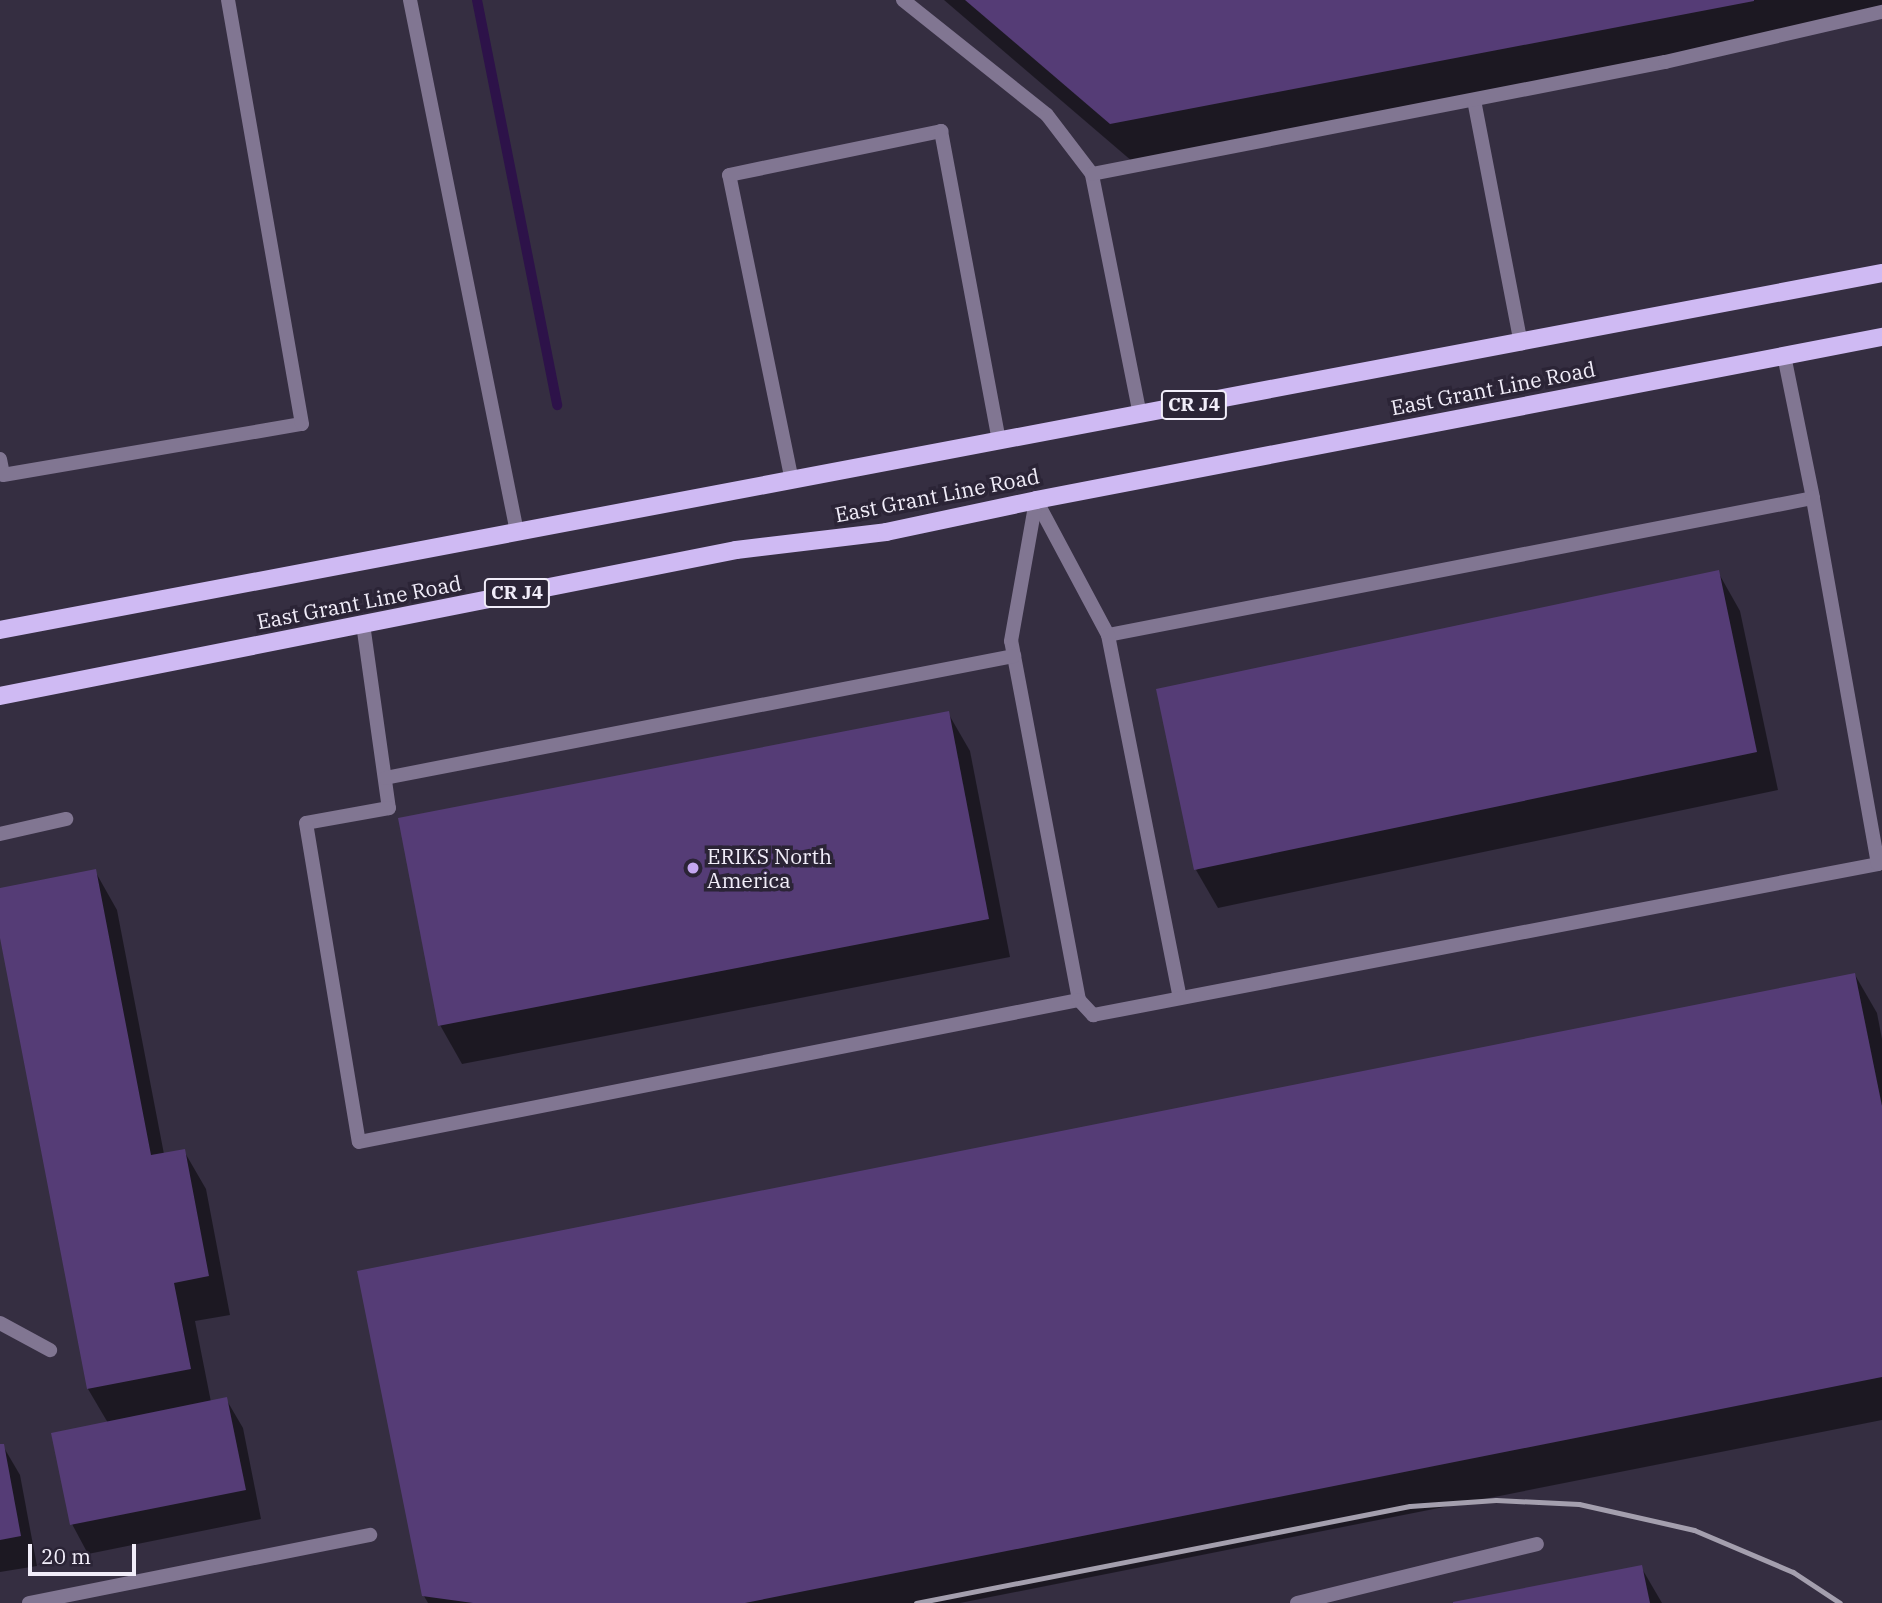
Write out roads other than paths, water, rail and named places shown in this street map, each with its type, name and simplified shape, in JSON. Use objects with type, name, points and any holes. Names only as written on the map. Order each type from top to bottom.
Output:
[{"type":"main road","name":"East Grant Line Road","points":[[0,629],[1882,273]]},
{"type":"main road","name":"East Grant Line Road","points":[[0,696],[736,550],[886,532],[1036,500],[1882,337]]},
{"type":"lane","points":[[0,459],[3,475],[302,424],[228,0]]},
{"type":"lane","points":[[410,0],[517,532]]},
{"type":"lane","points":[[904,0],[1047,115],[1092,174],[1140,415]]},
{"type":"lane","points":[[1092,174],[1665,62],[1882,12]]},
{"type":"lane","points":[[1474,100],[1521,343]]},
{"type":"lane","points":[[792,481],[729,176],[941,131],[999,442]]},
{"type":"lane","points":[[1036,500],[1011,641],[1079,1000],[1093,1015],[1878,864],[1813,498],[1784,355]]},
{"type":"lane","points":[[1108,635],[1813,498]]},
{"type":"lane","points":[[1036,500],[1108,635],[1180,998]]},
{"type":"lane","points":[[363,624],[390,808],[306,823],[359,1142],[1079,1000]]},
{"type":"lane","points":[[385,778],[1014,656]]},
{"type":"lane","points":[[0,834],[66,819]]},
{"type":"lane","points":[[0,1322],[50,1350]]},
{"type":"lane","points":[[29,1603],[370,1535]]},
{"type":"lane","points":[[1297,1603],[1537,1544]]},
{"type":"waterway","points":[[477,0],[557,405]]},
{"type":"railway","points":[[916,1603],[1410,1506],[1496,1500],[1579,1504],[1694,1530],[1793,1572],[1840,1603]]},
{"type":"place","name":"ERIKS North America","points":[[693,868]]}]
